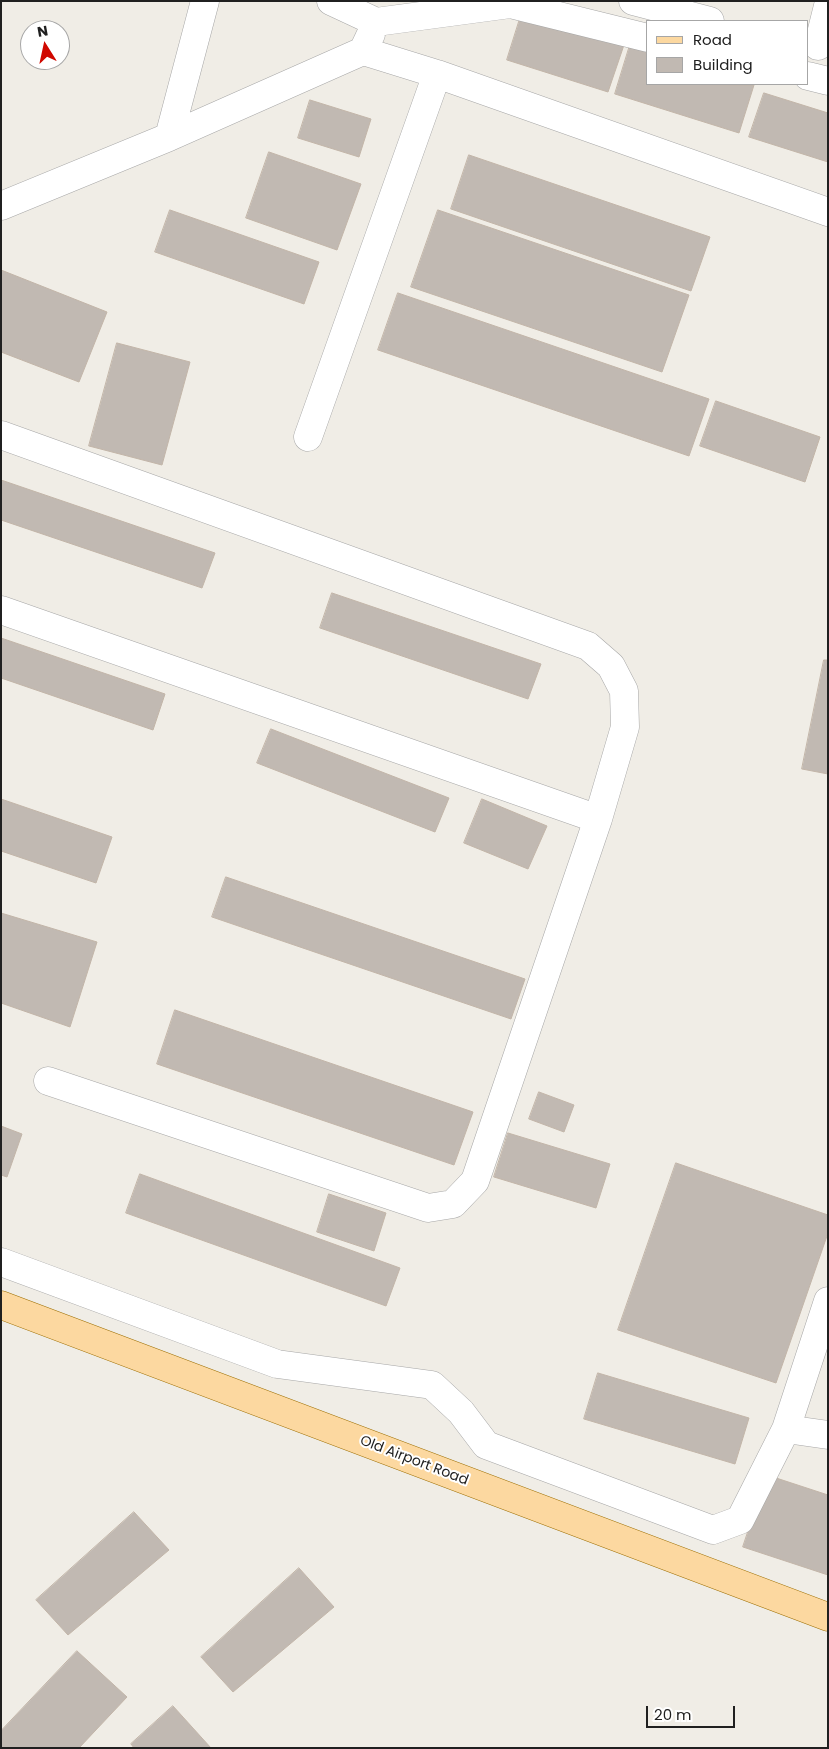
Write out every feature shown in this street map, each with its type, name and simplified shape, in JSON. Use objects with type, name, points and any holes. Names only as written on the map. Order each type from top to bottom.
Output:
[{"type":"main road","name":"Old Airport Road","points":[[1,1304],[828,1617]]},
{"type":"lane","points":[[169,137],[205,1]]},
{"type":"lane","points":[[330,1],[376,22],[515,3],[646,37]]},
{"type":"lane","points":[[633,1],[706,20]]},
{"type":"lane","points":[[818,46],[828,6]]},
{"type":"lane","points":[[363,51],[376,22]]},
{"type":"lane","points":[[1,206],[169,137],[363,51],[437,74],[828,212]]},
{"type":"lane","points":[[308,437],[437,74]]},
{"type":"lane","points":[[809,76],[828,81]]},
{"type":"lane","points":[[1,435],[588,646],[611,666],[624,691],[625,726],[598,819],[476,1180],[453,1204],[428,1208],[48,1082]]},
{"type":"lane","points":[[1,610],[598,819]]},
{"type":"lane","points":[[1,1262],[277,1364],[432,1386],[461,1412],[486,1445],[713,1530],[740,1520],[786,1429],[828,1301]]},
{"type":"lane","points":[[786,1429],[828,1436]]},
{"type":"building","points":[[523,9],[625,42],[608,92],[507,60]]},
{"type":"building","points":[[630,45],[646,50],[646,85],[754,85],[739,133],[615,94]]},
{"type":"building","points":[[764,93],[828,113],[828,162],[749,137]]},
{"type":"building","points":[[310,100],[371,119],[359,157],[298,138]]},
{"type":"building","points":[[269,152],[361,184],[337,250],[246,218]]},
{"type":"building","points":[[469,155],[710,237],[691,291],[451,209]]},
{"type":"building","points":[[170,210],[319,262],[304,304],[155,252]]},
{"type":"building","points":[[438,210],[689,295],[662,372],[411,287]]},
{"type":"building","points":[[1,270],[107,312],[79,382],[1,352]]},
{"type":"building","points":[[398,293],[709,399],[689,456],[378,350]]},
{"type":"building","points":[[117,343],[190,362],[162,465],[89,446]]},
{"type":"building","points":[[716,401],[820,437],[805,482],[700,446]]},
{"type":"building","points":[[1,480],[215,553],[202,588],[1,520]]},
{"type":"building","points":[[332,593],[541,664],[528,699],[320,628]]},
{"type":"building","points":[[1,638],[165,694],[153,730],[1,678]]},
{"type":"building","points":[[824,660],[828,660],[828,774],[802,769]]},
{"type":"building","points":[[271,729],[449,798],[435,832],[257,763]]},
{"type":"building","points":[[1,799],[112,837],[96,883],[1,851]]},
{"type":"building","points":[[482,799],[547,826],[528,869],[464,843]]},
{"type":"building","points":[[226,877],[525,979],[511,1019],[212,917]]},
{"type":"building","points":[[1,913],[97,942],[70,1027],[1,1003]]},
{"type":"building","points":[[175,1010],[473,1112],[454,1165],[157,1064]]},
{"type":"building","points":[[539,1092],[574,1105],[564,1132],[529,1119]]},
{"type":"building","points":[[1,1126],[22,1134],[7,1177],[1,1175]]},
{"type":"building","points":[[508,1133],[610,1164],[596,1208],[494,1177]]},
{"type":"building","points":[[676,1163],[828,1215],[828,1233],[776,1383],[618,1330]]},
{"type":"building","points":[[140,1174],[400,1268],[386,1306],[126,1213]]},
{"type":"building","points":[[329,1194],[386,1213],[374,1251],[317,1232]]},
{"type":"building","points":[[598,1373],[749,1418],[735,1464],[584,1419]]},
{"type":"building","points":[[767,1475],[828,1495],[828,1575],[743,1547]]},
{"type":"building","points":[[134,1512],[169,1550],[68,1635],[36,1600]]},
{"type":"building","points":[[299,1568],[334,1607],[233,1692],[201,1657]]},
{"type":"building","points":[[77,1651],[127,1697],[79,1748],[1,1748],[1,1731]]},
{"type":"building","points":[[173,1706],[211,1748],[134,1748],[131,1744]]}]
